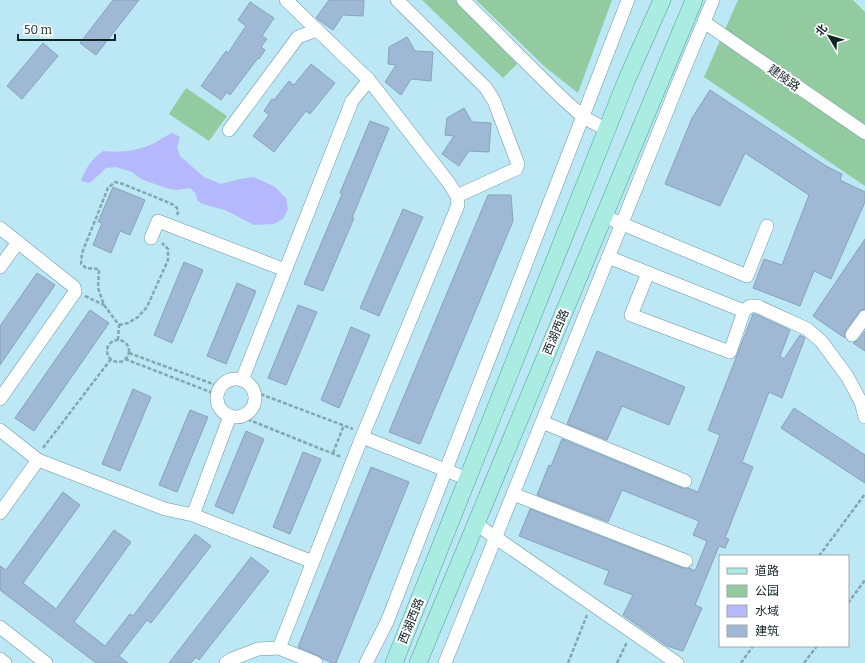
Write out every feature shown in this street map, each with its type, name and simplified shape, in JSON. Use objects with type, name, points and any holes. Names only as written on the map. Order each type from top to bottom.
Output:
[{"type":"main road","points":[[634,65],[657,0]]},
{"type":"main road","name":"西湖西路","points":[[394,663],[607,130],[662,0]]},
{"type":"main road","name":"西湖西路","points":[[418,663],[638,136],[703,1]]},
{"type":"main road","points":[[638,136],[697,24]]},
{"type":"street","points":[[279,648],[363,435],[458,205],[457,196],[449,183],[369,80],[286,0]]},
{"type":"street","points":[[397,0],[486,88],[494,101],[518,164],[516,169],[457,196]]},
{"type":"street","points":[[463,0],[582,116],[607,130]]},
{"type":"street","points":[[366,663],[387,622],[628,0]]},
{"type":"street","points":[[445,663],[680,79],[703,1]]},
{"type":"street","name":"建陵路","points":[[697,24],[865,133]]},
{"type":"street","points":[[230,130],[298,37],[317,30]]},
{"type":"street","points":[[242,380],[352,101],[369,80]]},
{"type":"street","points":[[604,217],[747,276],[767,226]]},
{"type":"street","points":[[151,238],[158,221],[285,270]]},
{"type":"street","points":[[0,228],[74,287],[75,292],[0,399]]},
{"type":"street","points":[[0,268],[18,242]]},
{"type":"street","points":[[608,257],[744,311]]},
{"type":"street","points":[[648,273],[631,314],[730,352],[744,311],[750,306],[757,306],[807,329],[820,341],[847,376],[861,402],[865,417]]},
{"type":"street","points":[[852,335],[865,317]]},
{"type":"street","points":[[229,380],[242,380],[248,382],[255,392],[256,398],[252,410],[247,414],[236,416],[224,413],[218,402],[219,391],[229,380]]},
{"type":"street","points":[[193,515],[236,416]]},
{"type":"street","points":[[542,422],[686,481]]},
{"type":"street","points":[[0,430],[36,459],[165,509],[193,515],[313,562]]},
{"type":"street","points":[[363,435],[468,479]]},
{"type":"street","points":[[0,513],[36,459]]},
{"type":"street","points":[[513,494],[686,561]]},
{"type":"street","points":[[476,524],[677,663]]},
{"type":"street","points":[[0,627],[46,663]]},
{"type":"street","points":[[226,663],[232,659],[258,649],[279,648],[316,663]]},
{"type":"street","points":[[0,659],[5,663]]},
{"type":"path","points":[[118,340],[119,324],[104,305],[98,288],[98,269],[86,268],[81,264],[82,253],[108,188],[115,182],[123,184],[172,204],[177,208],[178,212],[173,227]]},
{"type":"path","points":[[119,324],[128,323],[138,317],[147,307],[168,260],[168,249],[161,243],[151,238]]},
{"type":"path","points":[[75,292],[104,305]]},
{"type":"path","points":[[114,340],[122,340],[128,345],[129,353],[125,359],[118,362],[111,359],[107,352],[109,345],[114,340]]},
{"type":"path","points":[[129,353],[219,391]]},
{"type":"path","points":[[36,459],[111,359]]},
{"type":"path","points":[[125,359],[219,391]]},
{"type":"path","points":[[255,392],[344,426],[363,435]]},
{"type":"path","points":[[236,416],[353,461]]},
{"type":"path","points":[[333,453],[344,426]]},
{"type":"path","points":[[820,555],[865,494]]},
{"type":"path","points":[[849,602],[865,580]]},
{"type":"path","points":[[568,663],[591,604]]},
{"type":"path","points":[[617,663],[632,632]]},
{"type":"path","points":[[741,663],[752,647]]},
{"type":"path","points":[[804,663],[816,647]]},
{"type":"green space","points":[[422,0],[455,0],[517,64],[503,78]]},
{"type":"green space","points":[[476,0],[612,0],[578,93],[545,67]]},
{"type":"green space","points":[[738,0],[853,0],[865,12],[865,186],[704,77]]},
{"type":"green space","points":[[186,88],[227,116],[209,141],[169,114]]},
{"type":"water","points":[[173,133],[180,137],[177,147],[180,156],[204,177],[221,184],[254,177],[275,187],[286,198],[288,209],[283,219],[274,224],[254,225],[225,210],[202,204],[197,200],[196,194],[190,188],[177,190],[169,189],[141,179],[132,172],[116,167],[106,168],[90,183],[81,181],[89,164],[103,151],[116,152],[137,149],[150,145]]},
{"type":"building","points":[[113,0],[139,0],[96,55],[80,43]]},
{"type":"building","points":[[329,0],[364,0],[363,16],[343,15],[333,30],[316,18]]},
{"type":"building","points":[[250,2],[274,18],[262,36],[267,39],[261,47],[265,50],[230,95],[227,92],[221,100],[201,86],[226,51],[228,53],[246,26],[238,20]]},
{"type":"building","points":[[407,37],[415,51],[433,52],[431,81],[411,79],[401,95],[385,82],[396,65],[388,64],[389,47]]},
{"type":"building","points":[[43,43],[58,56],[22,99],[7,86]]},
{"type":"building","points":[[311,64],[335,83],[310,114],[306,111],[274,152],[253,136],[269,115],[264,111],[272,99],[274,100],[289,81],[294,85]]},
{"type":"building","points":[[710,90],[826,166],[842,174],[840,180],[865,192],[865,202],[831,279],[814,271],[800,306],[753,288],[764,259],[782,265],[809,195],[745,153],[720,206],[665,184],[692,118]]},
{"type":"building","points":[[464,108],[472,122],[491,123],[489,152],[469,151],[459,166],[442,154],[454,136],[445,135],[447,118]]},
{"type":"building","points":[[370,121],[389,128],[352,218],[354,218],[323,291],[304,284],[342,194],[340,193]]},
{"type":"building","points":[[113,187],[145,200],[130,235],[120,231],[111,253],[93,245],[102,223],[98,222]]},
{"type":"building","points":[[488,195],[511,195],[513,221],[420,444],[389,432]]},
{"type":"building","points":[[403,209],[423,217],[379,316],[360,308]]},
{"type":"building","points":[[865,239],[865,309],[859,312],[846,330],[844,334],[845,338],[813,316]]},
{"type":"building","points":[[184,262],[203,270],[172,343],[154,335]]},
{"type":"building","points":[[37,273],[55,285],[0,365],[0,326]]},
{"type":"building","points":[[237,283],[256,291],[226,364],[207,356]]},
{"type":"building","points":[[298,305],[317,312],[286,385],[268,378]]},
{"type":"building","points":[[90,310],[109,323],[34,431],[15,418]]},
{"type":"building","points":[[753,314],[790,330],[780,356],[784,359],[800,335],[805,338],[782,398],[769,392],[742,462],[753,467],[725,538],[729,539],[725,548],[719,546],[695,605],[702,608],[683,651],[667,646],[623,615],[633,595],[604,584],[609,571],[519,536],[530,509],[683,568],[689,568],[695,571],[707,541],[693,535],[699,521],[622,490],[608,522],[537,495],[549,465],[551,466],[562,439],[682,488],[688,488],[698,492],[720,435],[708,430]]},
{"type":"building","points":[[351,327],[370,335],[339,408],[321,400]]},
{"type":"building","points":[[865,331],[865,351],[853,343],[858,340]]},
{"type":"building","points":[[597,351],[685,387],[669,425],[622,406],[607,440],[567,424]]},
{"type":"building","points":[[133,389],[151,397],[120,471],[102,464]]},
{"type":"building","points":[[794,408],[865,455],[865,483],[781,428]]},
{"type":"building","points":[[190,410],[208,417],[177,492],[159,485]]},
{"type":"building","points":[[246,431],[264,439],[233,514],[215,506]]},
{"type":"building","points":[[303,452],[321,459],[290,534],[273,527]]},
{"type":"building","points":[[371,467],[409,482],[336,663],[332,663],[298,647]]},
{"type":"building","points":[[63,492],[80,505],[23,583],[56,609],[114,530],[131,542],[74,622],[105,646],[130,614],[133,616],[195,534],[211,546],[151,623],[147,620],[119,656],[128,663],[96,663],[0,590],[0,566],[6,570]]},
{"type":"building","points":[[251,557],[269,571],[199,660],[196,657],[191,663],[169,663]]}]
